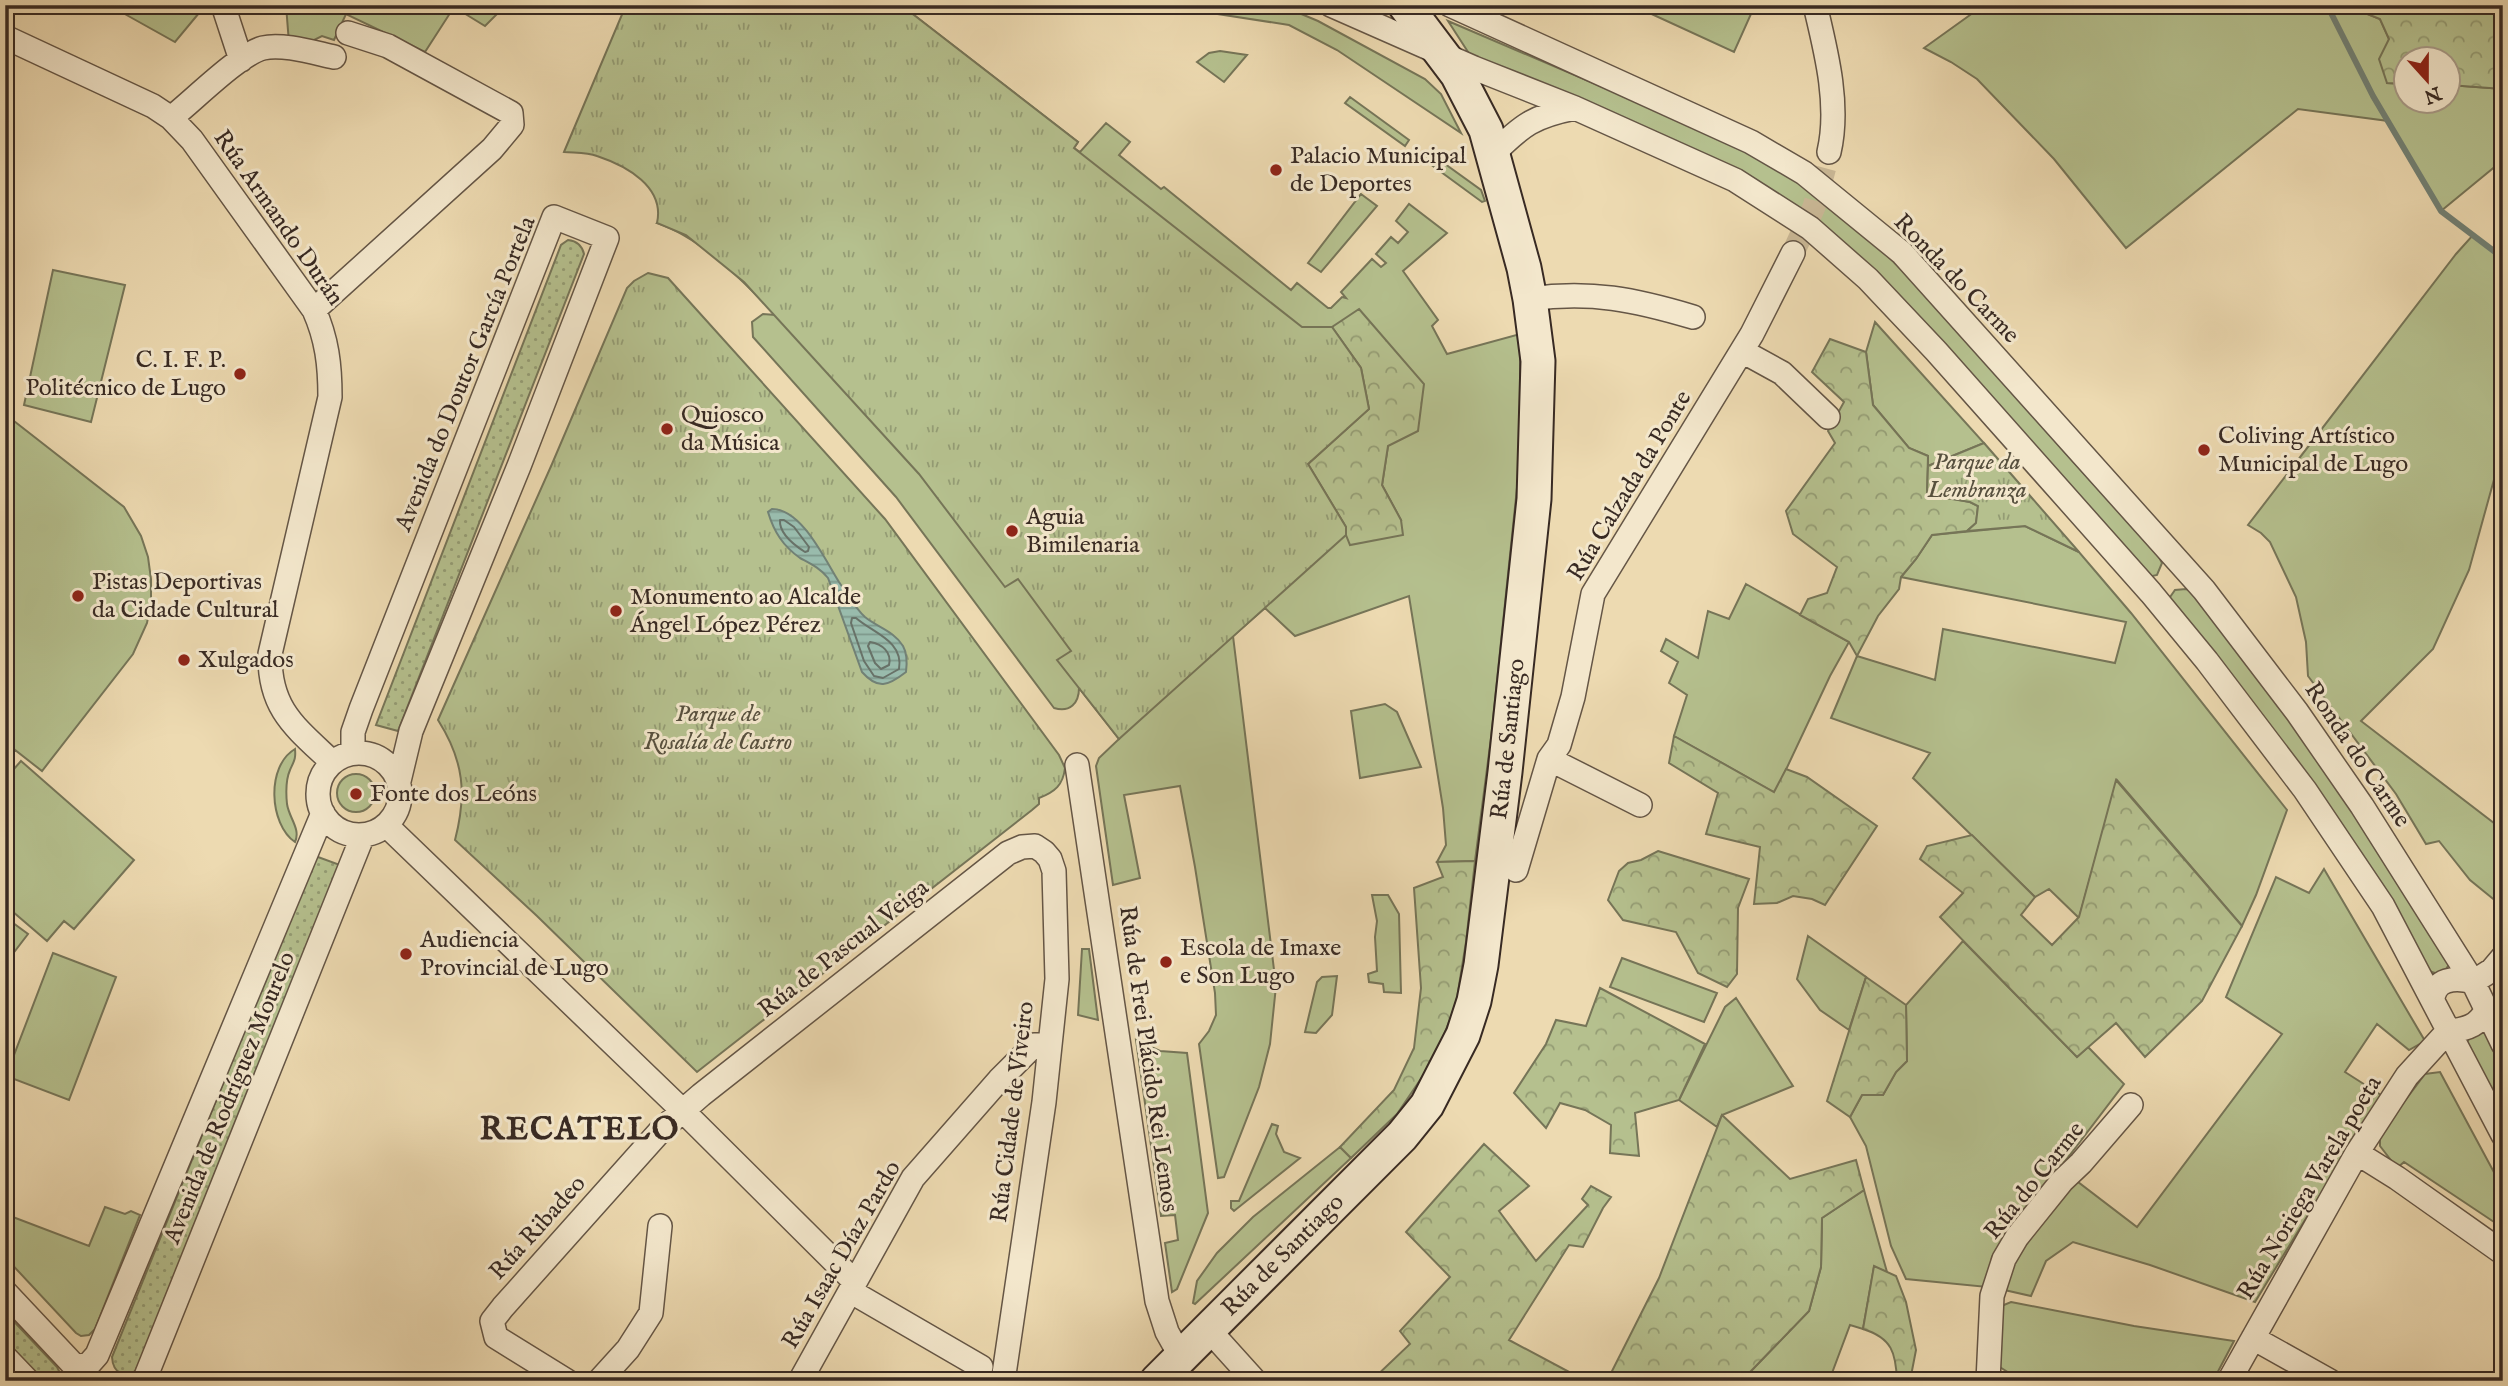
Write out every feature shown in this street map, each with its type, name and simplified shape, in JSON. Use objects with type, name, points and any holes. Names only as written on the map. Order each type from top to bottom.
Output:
[{"type":"street","points":[[223,5],[242,60]]},
{"type":"street","name":"Rúa de Santiago","points":[[1157,1381],[1402,1136],[1427,1105],[1463,1035],[1474,1002],[1481,965],[1505,772],[1537,453],[1538,361],[1530,299],[1486,130],[1474,102],[1443,53],[1405,5]]},
{"type":"street","name":"Ronda do Carme","points":[[1450,5],[1751,142],[1804,173],[1902,253],[2204,590],[2304,720],[2362,806],[2473,982],[2503,1044]]},
{"type":"street","points":[[1815,5],[1825,48],[1831,96],[1832,139],[1829,152]]},
{"type":"street","points":[[1344,7],[1735,180],[1810,228],[1886,297],[2151,593],[2215,671],[2321,812],[2383,906],[2503,1135]]},
{"type":"street","points":[[314,310],[502,140],[512,125],[511,113],[388,46],[348,33]]},
{"type":"street","name":"Rúa Armando Durán","points":[[5,37],[153,106],[172,118],[192,140],[314,310],[325,335],[330,365],[330,397],[270,654],[269,677],[276,700],[291,723],[342,757]]},
{"type":"street","points":[[172,118],[242,60],[264,47],[334,57]]},
{"type":"street","points":[[1493,154],[1514,132],[1532,121],[1546,114],[1575,108]]},
{"type":"street","name":"Avenida do Doutor García Portela","points":[[342,757],[554,217],[607,237],[524,453],[411,731],[399,781]]},
{"type":"street","name":"Rúa Calzada da Ponte","points":[[1516,870],[1549,759],[1559,745],[1573,697],[1593,594],[1742,351],[1793,253]]},
{"type":"street","points":[[1530,299],[1579,295],[1619,298],[1647,303],[1693,317]]},
{"type":"street","points":[[1742,351],[1782,373],[1828,417]]},
{"type":"street","points":[[2151,593],[2182,568]]},
{"type":"street","points":[[376,755],[394,771],[399,781],[399,806],[386,825],[375,832],[363,835],[344,832],[328,821],[323,813],[318,791],[320,780],[342,757],[376,755]]},
{"type":"street","points":[[1505,772],[1530,769],[1549,759],[1640,805]]},
{"type":"street","name":"Rúa de Frei Plácido Rei Lemos","points":[[1077,765],[1157,1301],[1167,1332],[1181,1357]]},
{"type":"street","name":"Avenida de Rodríguez Mourelo","points":[[97,1381],[97,1355],[323,813]]},
{"type":"street","points":[[386,825],[684,1111],[852,1286],[981,1367]]},
{"type":"street","name":"Avenida de Rodríguez Mourelo","points":[[144,1381],[363,835]]},
{"type":"street","name":"Rúa de Pascual Veiga","points":[[684,1111],[1008,853],[1022,847],[1035,846],[1044,852]]},
{"type":"street","name":"Rúa Cidade de Viveiro","points":[[1003,1381],[1044,1102],[1057,979],[1054,870],[1044,852]]},
{"type":"street","points":[[2433,1001],[2433,993],[2439,984],[2453,978],[2473,982],[2492,970],[2503,957]]},
{"type":"street","points":[[2448,1031],[2473,1025],[2484,1016],[2486,1009]]},
{"type":"street","name":"Rúa Noriega Varela poeta","points":[[2228,1381],[2357,1153],[2407,1076],[2448,1031]]},
{"type":"street","name":"Rúa Isaac Díaz Pardo","points":[[800,1381],[913,1178],[999,1080],[1034,1045],[1049,1045]]},
{"type":"street","name":"Rúa do Carme","points":[[1988,1381],[1992,1296],[2004,1259],[2017,1237],[2062,1181],[2131,1105]]},
{"type":"street","name":"Rúa Ribadeo","points":[[567,1381],[496,1337],[492,1321],[662,1129],[684,1111]]},
{"type":"street","points":[[2357,1153],[2503,1253]]},
{"type":"street","points":[[599,1381],[628,1349],[651,1313],[660,1226]]},
{"type":"street","points":[[5,1292],[82,1374],[97,1355]]},
{"type":"street","points":[[1209,1330],[1255,1381]]},
{"type":"street","points":[[2253,1338],[2330,1381]]},
{"type":"street","points":[[5,1357],[26,1380]]},
{"type":"green space","points":[[118,5],[204,7],[175,42],[114,8]]},
{"type":"green space","points":[[286,5],[506,5],[485,26],[454,7],[425,52],[346,14],[334,40],[322,36],[306,44],[289,43]]},
{"type":"green space","points":[[626,5],[901,5],[1078,142],[1074,148],[1302,327],[1332,327],[1361,368],[1369,409],[1308,464],[1346,527],[1346,535],[1119,739],[1057,660],[1071,651],[1018,579],[1005,587],[919,474],[744,282],[686,235],[657,223],[655,199],[641,180],[631,172],[593,155],[564,152]]},
{"type":"green space","points":[[901,5],[1078,142],[1074,148],[1080,152],[1106,123],[1130,142],[1119,155],[1161,189],[1164,187],[1291,290],[1297,283],[1328,308],[1342,297],[1346,298],[1341,292],[1372,259],[1381,267],[1386,263],[1376,254],[1391,237],[1398,243],[1408,232],[1396,221],[1409,204],[1447,233],[1403,271],[1438,320],[1432,326],[1447,354],[1520,334],[1520,459],[1491,738],[1475,861],[1437,862],[1446,845],[1443,808],[1409,596],[1295,636],[1265,608],[1233,636],[1276,986],[1270,1044],[1259,1087],[1224,1177],[1218,1178],[1199,1044],[1216,1015],[1215,993],[1180,786],[1124,795],[1140,878],[1113,885],[1096,766],[1099,758],[1119,739],[1079,688],[1072,706],[1065,709],[1054,708],[896,497],[753,337],[752,322],[763,314],[776,315],[706,250],[657,223]],"holes":[[[1359,310],[1388,446],[1382,485],[1401,520],[1346,535]]]},
{"type":"green space","points":[[1180,5],[1280,5],[1318,21],[1425,79],[1441,94],[1461,133],[1337,50],[1289,25],[1211,13],[1191,7],[1187,9]]},
{"type":"green space","points":[[1632,5],[1755,5],[1734,52]]},
{"type":"green space","points":[[1984,5],[2345,5],[2380,19],[2389,39],[2387,83],[2392,83],[2392,116],[2462,116],[2462,86],[2503,89],[2503,160],[2441,211],[2388,121],[2298,109],[2126,248],[2054,159],[1977,79],[1924,48]]},
{"type":"green space","points":[[2345,5],[2503,5],[2503,89],[2462,86],[2462,46],[2392,46],[2392,83],[2387,83],[2379,59],[2389,39],[2380,19]]},
{"type":"green space","points":[[1448,21],[1722,138],[1799,182],[1876,245],[1928,295],[2158,555],[2162,563],[2157,575],[2148,577],[1799,211],[1470,55]]},
{"type":"green space","points":[[1220,51],[1247,55],[1224,82],[1197,62],[1209,53]]},
{"type":"green space","points":[[1350,97],[1409,140],[1405,146],[1345,103]]},
{"type":"green space","points":[[1427,151],[1481,190],[1485,201],[1482,202],[1422,158]]},
{"type":"green space","points":[[1361,194],[1377,206],[1321,272],[1308,263]]},
{"type":"green space","points":[[2473,235],[2503,258],[2503,466],[2495,476],[2469,570],[2433,649],[2361,721],[2503,830],[2503,907],[2470,880],[2439,841],[2426,844],[2396,794],[2308,676],[2306,642],[2296,597],[2270,542],[2248,525]]},
{"type":"green space","points":[[568,240],[579,244],[584,254],[398,731],[376,725],[561,245]]},
{"type":"green space","points":[[53,270],[125,285],[91,422],[24,405]]},
{"type":"green space","name":"Parque de Rosalía de Castro","points":[[648,273],[668,278],[885,519],[1059,755],[1065,768],[1057,787],[1039,798],[1039,804],[1032,810],[697,1072],[455,840],[461,808],[461,778],[453,750],[438,720],[627,288]]},
{"type":"green space","points":[[1359,309],[1424,384],[1418,431],[1388,446],[1382,485],[1401,520],[1403,535],[1350,545],[1346,527],[1308,464],[1369,409],[1361,368],[1332,327]]},
{"type":"green space","points":[[1875,322],[1984,443],[1928,466],[1928,456],[1909,448],[1873,405],[1866,352]]},
{"type":"green space","points":[[1830,339],[1866,352],[1873,405],[1909,448],[1928,456],[1927,494],[1978,506],[1976,523],[1967,531],[1932,535],[1901,577],[1899,589],[1878,616],[1857,656],[1849,642],[1800,615],[1808,599],[1827,593],[1837,567],[1793,534],[1786,511],[1835,443],[1828,431],[1844,402],[1812,372]]},
{"type":"green space","name":"Pistas Deportivas da Cidade Cultural","points":[[5,414],[124,507],[141,536],[151,579],[147,623],[133,654],[42,771],[15,750],[5,763]]},
{"type":"green space","name":"Parque da Lembranza","points":[[1984,443],[2079,552],[2025,526],[1967,531],[1976,523],[1978,506],[1970,502],[1927,495],[1928,466]]},
{"type":"green space","points":[[2025,526],[2079,552],[2131,613],[2287,810],[2242,926],[2117,780],[2079,918],[2049,889],[2035,897],[1913,778],[1930,753],[1831,718],[1857,656],[1935,680],[1943,629],[2115,663],[2126,622],[1901,577],[1932,535]]},
{"type":"green space","points":[[1746,584],[1849,642],[1775,793],[1674,736],[1687,695],[1669,683],[1678,662],[1661,651],[1666,639],[1698,658],[1708,611],[1729,619]]},
{"type":"green space","points":[[2186,589],[2193,593],[2322,758],[2450,963],[2446,969],[2438,974],[2429,971],[2168,600],[2175,590]]},
{"type":"green space","points":[[1385,704],[1397,712],[1421,767],[1360,778],[1351,711]]},
{"type":"green space","points":[[1674,736],[1774,792],[1786,769],[1807,777],[1877,826],[1825,905],[1812,899],[1793,896],[1777,903],[1754,904],[1760,847],[1706,834],[1718,793],[1669,763]]},
{"type":"green space","points":[[295,749],[286,791],[288,809],[297,833],[295,842],[286,834],[280,822],[274,795],[279,768]]},
{"type":"green space","points":[[21,761],[134,860],[74,929],[64,921],[47,941],[5,905],[5,779]]},
{"type":"green space","points":[[356,774],[370,779],[375,793],[370,807],[356,812],[342,807],[337,793],[342,779]]},
{"type":"green space","points":[[2116,780],[2242,926],[2202,1001],[2145,1057],[2116,1023],[2077,1057],[1940,917],[1963,893],[1920,859],[1927,846],[1972,835],[2035,897],[2021,915],[2052,945],[2079,917]]},
{"type":"green space","points":[[1658,851],[1749,879],[1738,908],[1737,974],[1727,987],[1698,973],[1676,932],[1623,920],[1608,900],[1619,871],[1628,863]]},
{"type":"green space","points":[[318,857],[340,865],[139,1368],[129,1374],[121,1373],[115,1368],[112,1357],[314,859]]},
{"type":"green space","points":[[1475,861],[1456,1004],[1435,1058],[1397,1114],[1351,1158],[1340,1147],[1394,1090],[1414,1048],[1421,988],[1414,888],[1443,877],[1437,862]]},
{"type":"green space","points":[[2324,869],[2425,1041],[2409,1050],[2377,1024],[2345,1072],[2381,1095],[2255,1302],[2150,1265],[2073,1242],[2046,1261],[2031,1296],[2000,1289],[2014,1253],[2074,1179],[2137,1227],[2282,1034],[2226,997],[2276,877],[2309,893]]},
{"type":"green space","points":[[1372,895],[1388,895],[1399,914],[1401,993],[1384,992],[1383,984],[1369,982],[1368,974],[1377,971],[1377,921]]},
{"type":"green space","points":[[5,917],[28,934],[5,964]]},
{"type":"green space","points":[[1808,936],[1866,977],[1849,1030],[1820,1010],[1797,979]]},
{"type":"green space","points":[[1963,941],[2077,1057],[2088,1047],[2124,1084],[1992,1257],[1987,1287],[1906,1279],[1891,1246],[1866,1146],[1850,1117],[1862,1095],[1883,1095],[1896,1072],[1907,1061],[1906,1005]]},
{"type":"green space","points":[[1082,949],[1089,949],[1098,1020],[1078,1015]]},
{"type":"green space","points":[[53,953],[116,977],[69,1100],[6,1076]]},
{"type":"green space","points":[[1622,958],[1717,993],[1704,1022],[1610,987]]},
{"type":"green space","points":[[1337,976],[1332,1015],[1316,1033],[1305,1032],[1317,982],[1322,977]]},
{"type":"green space","points":[[1866,977],[1906,1005],[1907,1061],[1896,1072],[1883,1095],[1862,1095],[1850,1117],[1827,1101]]},
{"type":"green space","points":[[1600,988],[1705,1044],[1679,1100],[1635,1113],[1639,1156],[1610,1153],[1611,1125],[1585,1110],[1560,1103],[1546,1128],[1514,1093],[1546,1044],[1556,1020],[1586,1026]]},
{"type":"green space","points":[[1736,998],[1793,1086],[1722,1115],[1717,1127],[1679,1100],[1725,1007]]},
{"type":"green space","points":[[2478,1032],[2484,1032],[2492,1040],[2501,1060],[2503,1118],[2467,1042]]},
{"type":"green space","points":[[1136,1040],[1160,1051],[1187,1053],[1208,1213],[1177,1289],[1172,1292],[1165,1243],[1178,1240],[1175,1215],[1161,1216]]},
{"type":"green space","points":[[2440,1072],[2503,1189],[2503,1228],[2404,1162],[2397,1168],[2380,1146],[2380,1134],[2425,1074]]},
{"type":"green space","points":[[1722,1115],[1790,1179],[1856,1160],[1864,1190],[1822,1218],[1821,1267],[1809,1311],[1751,1371],[1761,1381],[1607,1381],[1659,1278]]},
{"type":"green space","points":[[1272,1124],[1278,1126],[1276,1134],[1284,1152],[1300,1158],[1234,1211],[1231,1201],[1239,1201]]},
{"type":"green space","points":[[1484,1144],[1529,1186],[1499,1211],[1536,1261],[1588,1205],[1582,1199],[1591,1186],[1611,1197],[1583,1247],[1569,1245],[1509,1340],[1586,1381],[1371,1381],[1410,1344],[1400,1331],[1450,1277],[1406,1232]]},
{"type":"green space","points":[[1340,1147],[1351,1158],[1193,1303],[1197,1281],[1217,1253],[1253,1217]]},
{"type":"green space","points":[[1864,1190],[1887,1272],[1874,1267],[1863,1329],[1850,1325],[1829,1381],[1761,1381],[1751,1371],[1809,1311],[1821,1267],[1822,1218]]},
{"type":"green space","points":[[105,1207],[125,1214],[131,1211],[140,1215],[95,1329],[89,1335],[81,1336],[5,1257],[5,1214],[89,1246]]},
{"type":"green space","points":[[1874,1266],[1896,1276],[1906,1302],[1916,1350],[1910,1381],[1897,1381],[1890,1348],[1880,1337],[1863,1329]]},
{"type":"green space","points":[[2011,1302],[2134,1326],[2234,1341],[2213,1381],[2022,1381],[1995,1364],[1999,1307]]},
{"type":"green space","points":[[5,1312],[57,1367],[59,1379],[42,1381],[5,1342]]},
{"type":"water","points":[[772,509],[783,511],[803,526],[858,609],[899,641],[905,652],[906,672],[888,683],[878,684],[862,672],[828,578],[784,543],[770,519],[768,512]]},
{"type":"waterway","points":[[2327,5],[2373,96],[2441,211],[2503,258]]},
{"type":"tunnel","points":[[1793,253],[1814,207],[1829,152]]},
{"type":"place","name":"Palacio Municipal de Deportes","points":[[1276,170]]},
{"type":"place","name":"C. I. F. P. Politécnico de Lugo","points":[[240,374]]},
{"type":"place","name":"Quiosco da Música","points":[[667,429]]},
{"type":"place","name":"Coliving Artístico Municipal de Lugo","points":[[2204,450]]},
{"type":"place","name":"Aguia Bimilenaria","points":[[1012,531]]},
{"type":"place","name":"Pistas Deportivas da Cidade Cultural","points":[[78,596]]},
{"type":"place","name":"Monumento ao Alcalde Ángel López Pérez","points":[[616,611]]},
{"type":"place","name":"Xulgados","points":[[184,660]]},
{"type":"place","name":"Fonte dos Leóns","points":[[356,794]]},
{"type":"place","name":"Audiencia Provincial de Lugo","points":[[406,954]]},
{"type":"place","name":"Escola de Imaxe e Son Lugo","points":[[1166,962]]},
{"type":"district","name":"RECATELO","points":[[580,1130]]}]
